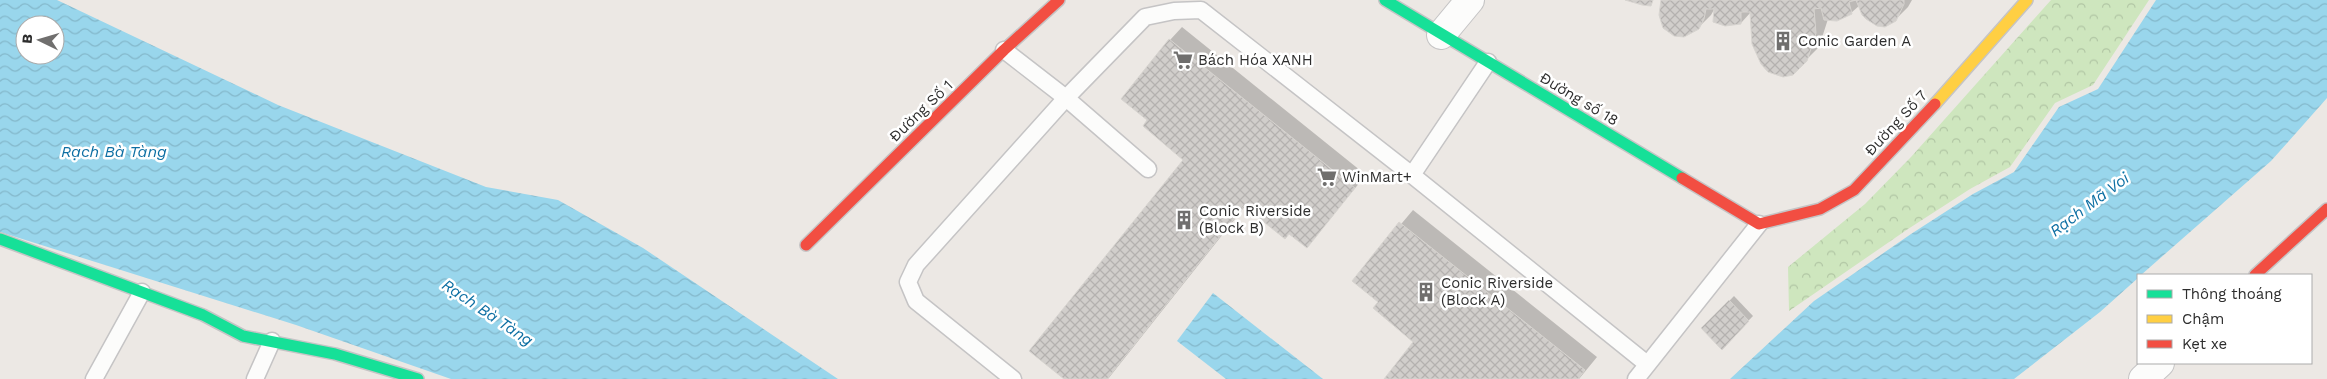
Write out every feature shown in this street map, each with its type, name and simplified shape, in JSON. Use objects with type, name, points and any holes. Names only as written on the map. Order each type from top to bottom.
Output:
[{"type":"street","name":"Đường Số 1","points":[[806,245],[1004,50],[1059,0]]},
{"type":"street","name":"Đường số 18","points":[[1385,0],[1759,224]]},
{"type":"street","points":[[1441,35],[1470,0]]},
{"type":"street","name":"Đường Số 7","points":[[1759,224],[1820,209],[1854,190],[1898,145],[2027,0]]},
{"type":"street","points":[[2256,274],[2327,209]]},
{"type":"street","points":[[0,239],[203,315],[243,336],[335,354],[418,379]]},
{"type":"street","points":[[2143,379],[2159,364]]},
{"type":"lane","points":[[1013,379],[916,301],[908,282],[916,265],[1066,98],[1145,17],[1174,11],[1201,10],[1412,175],[1647,364]]},
{"type":"lane","points":[[1004,50],[1066,98],[1148,169]]},
{"type":"lane","points":[[1412,175],[1488,62]]},
{"type":"lane","points":[[1636,379],[1759,224]]},
{"type":"lane","points":[[94,379],[142,292]]},
{"type":"lane","points":[[255,379],[272,341]]},
{"type":"green space","points":[[2051,0],[2149,0],[2093,85],[2055,103],[2010,167],[1970,189],[1908,229],[1789,311],[1788,267],[1865,204],[1911,157]]},
{"type":"water","name":"Rạch Bà Tàng","points":[[0,0],[57,0],[278,105],[486,187],[558,200],[643,248],[838,379],[451,379],[296,325],[0,232]]},
{"type":"water","name":"Rạch Mã Voi","points":[[2156,0],[2327,0],[2327,98],[2271,161],[2142,274],[2137,274],[2137,279],[2100,312],[2014,379],[1730,379],[1814,301],[1973,194],[2014,172],[2059,107],[2098,89]]},
{"type":"water","points":[[1213,293],[1323,379],[1226,379],[1177,341]]},
{"type":"building","points":[[1625,0],[1653,0],[1651,6]]},
{"type":"building","name":"Conic Garden A","points":[[1661,0],[1856,0],[1849,2],[1852,14],[1837,21],[1824,20],[1821,8],[1814,9],[1816,33],[1807,61],[1793,75],[1783,77],[1768,72],[1761,64],[1752,44],[1750,12],[1741,12],[1741,24],[1725,26],[1713,22],[1714,9],[1706,9],[1699,29],[1684,37],[1674,36],[1663,28],[1659,15]]},
{"type":"building","points":[[1856,0],[1904,0],[1904,4],[1896,21],[1885,27],[1877,26],[1866,19],[1862,15]]},
{"type":"building","name":"Conic Riverside (Block B)","points":[[1169,39],[1355,188],[1307,248],[1289,234],[1285,239],[1244,206],[1107,379],[1064,379],[1029,351],[1183,160],[1143,126],[1147,120],[1121,99]]},
{"type":"building","name":"Conic Riverside (Block A)","points":[[1399,222],[1585,370],[1578,379],[1384,379],[1413,342],[1373,308],[1378,302],[1352,281]]},
{"type":"building","points":[[1729,300],[1749,321],[1722,350],[1701,328]]},
{"type":"traffic: fast","points":[[1385,0],[1682,178]]},
{"type":"traffic: fast","points":[[0,239],[203,315],[243,336],[335,354],[418,379]]},
{"type":"traffic: slow","points":[[1935,104],[2027,0]]},
{"type":"traffic: jam","points":[[806,245],[1004,50],[1059,0]]},
{"type":"traffic: jam","points":[[1682,178],[1759,224],[1820,209],[1854,190],[1935,104]]},
{"type":"traffic: jam","points":[[2256,274],[2327,209]]},
{"type":"place","name":"Conic Garden A","points":[[1783,41]]},
{"type":"place","name":"Bách Hóa XANH","points":[[1183,60]]},
{"type":"place","name":"WinMart+","points":[[1327,177]]},
{"type":"place","name":"Conic Riverside (Block B)","points":[[1184,220]]},
{"type":"place","name":"Conic Riverside (Block A)","points":[[1426,292]]}]
